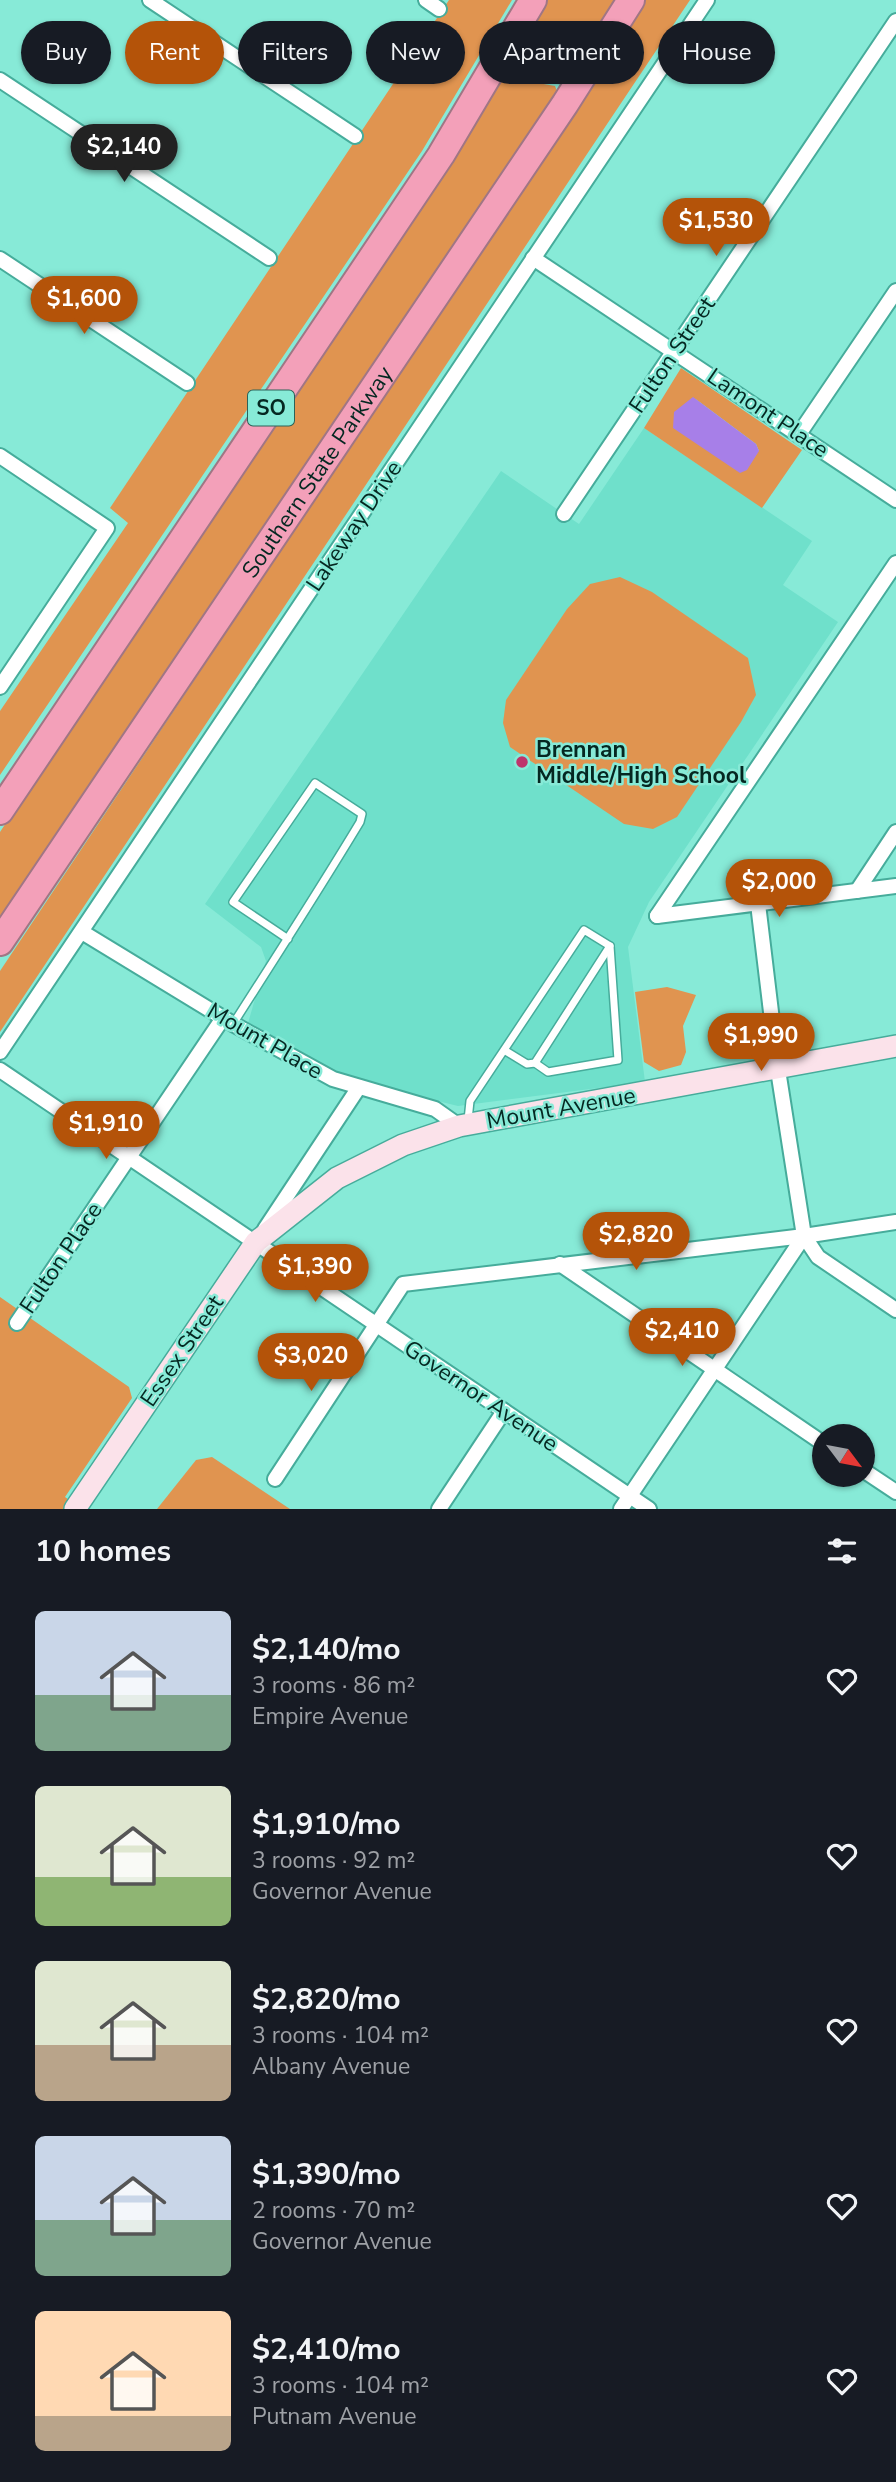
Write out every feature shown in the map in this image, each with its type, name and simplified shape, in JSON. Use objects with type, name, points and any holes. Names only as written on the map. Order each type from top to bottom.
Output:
[{"type":"highway","name":"SO","points":[[522,21],[533,0]]},
{"type":"highway","name":"Southern State Parkway","points":[[618,21],[631,0]]},
{"type":"highway","name":"SO","points":[[0,811],[434,166],[484,84]]},
{"type":"highway","name":"Southern State Parkway","points":[[0,942],[578,84]]},
{"type":"street","points":[[150,0],[355,136]]},
{"type":"street","points":[[426,0],[439,9]]},
{"type":"street","name":"Lakeway Drive","points":[[0,1052],[707,0]]},
{"type":"street","name":"Fulton Street","points":[[564,514],[896,21]]},
{"type":"street","points":[[0,80],[269,258]]},
{"type":"street","name":"Lamont Place","points":[[533,258],[896,500]]},
{"type":"street","points":[[0,259],[187,383]]},
{"type":"street","points":[[799,435],[896,291]]},
{"type":"street","points":[[0,456],[107,528],[1,684]]},
{"type":"street","points":[[896,563],[657,916],[896,886]]},
{"type":"street","points":[[857,891],[896,832]]},
{"type":"street","points":[[758,904],[778,1070],[804,1236],[818,1257],[896,1310]]},
{"type":"street","name":"Mount Place","points":[[82,932],[228,1021],[333,1079],[435,1109],[463,1125]]},
{"type":"street","name":"Fulton Place","points":[[17,1323],[129,1158],[228,1021]]},
{"type":"street","name":"Mount Avenue","points":[[256,1242],[337,1178],[404,1145],[463,1125],[778,1070],[896,1046]]},
{"type":"street","name":"Governor Avenue","points":[[0,1070],[649,1509]]},
{"type":"street","name":"Essex Street","points":[[75,1509],[359,1087]]},
{"type":"street","points":[[275,1479],[403,1284],[804,1236],[896,1222]]},
{"type":"street","points":[[621,1509],[804,1236]]},
{"type":"street","points":[[559,1264],[812,1436]]},
{"type":"street","points":[[439,1509],[504,1411]]},
{"type":"street","points":[[875,1478],[896,1492]]},
{"type":"lane","points":[[228,1021],[288,939],[362,814],[314,783],[233,902],[288,939]]},
{"type":"lane","points":[[463,1125],[470,1101],[584,930],[610,946]]},
{"type":"lane","points":[[535,1063],[610,946]]},
{"type":"lane","points":[[504,1050],[527,1064],[535,1063],[548,1072],[618,1060],[610,946]]},
{"type":"shaded area","points":[[449,0],[512,0],[499,21],[479,21],[479,55],[465,79],[465,21],[435,21]]},
{"type":"shaded area","points":[[545,0],[615,0],[602,21],[533,21]]},
{"type":"shaded area","points":[[645,0],[690,0],[676,21],[658,21],[658,48],[644,69],[644,21],[632,21]]},
{"type":"shaded area","points":[[393,84],[462,84],[422,151],[0,775],[0,711],[128,523],[110,508]]},
{"type":"shaded area","points":[[495,84],[555,86],[557,91],[0,919],[0,832]]},
{"type":"shaded area","points":[[592,84],[634,84],[0,1032],[0,971]]},
{"type":"shaded area","points":[[681,368],[802,450],[762,508],[644,428]],"holes":[[[693,397],[756,444],[759,451]]]},
{"type":"shaded area","points":[[693,397],[756,444],[759,451],[747,470],[740,473],[673,428],[674,412]]},
{"type":"shaded area","name":"Brennan Middle/High School","points":[[644,428],[812,541],[783,585],[838,622],[649,902],[628,947],[645,1082],[458,1106],[336,1076],[246,1030],[266,961],[261,947],[205,904],[501,471],[579,524]]},
{"type":"shaded area","points":[[620,577],[652,592],[748,658],[756,695],[677,817],[653,829],[624,824],[510,747],[503,723],[506,700],[567,609],[590,584]]},
{"type":"shaded area","points":[[667,987],[696,995],[683,1026],[686,1052],[681,1065],[659,1071],[644,1062],[635,992]]},
{"type":"shaded area","points":[[0,1297],[129,1387],[132,1398],[65,1497],[82,1509],[0,1509]]},
{"type":"shaded area","points":[[212,1457],[290,1509],[157,1509],[196,1460]]},
{"type":"place","name":"Brennan Middle/High School","points":[[522,762]]}]
